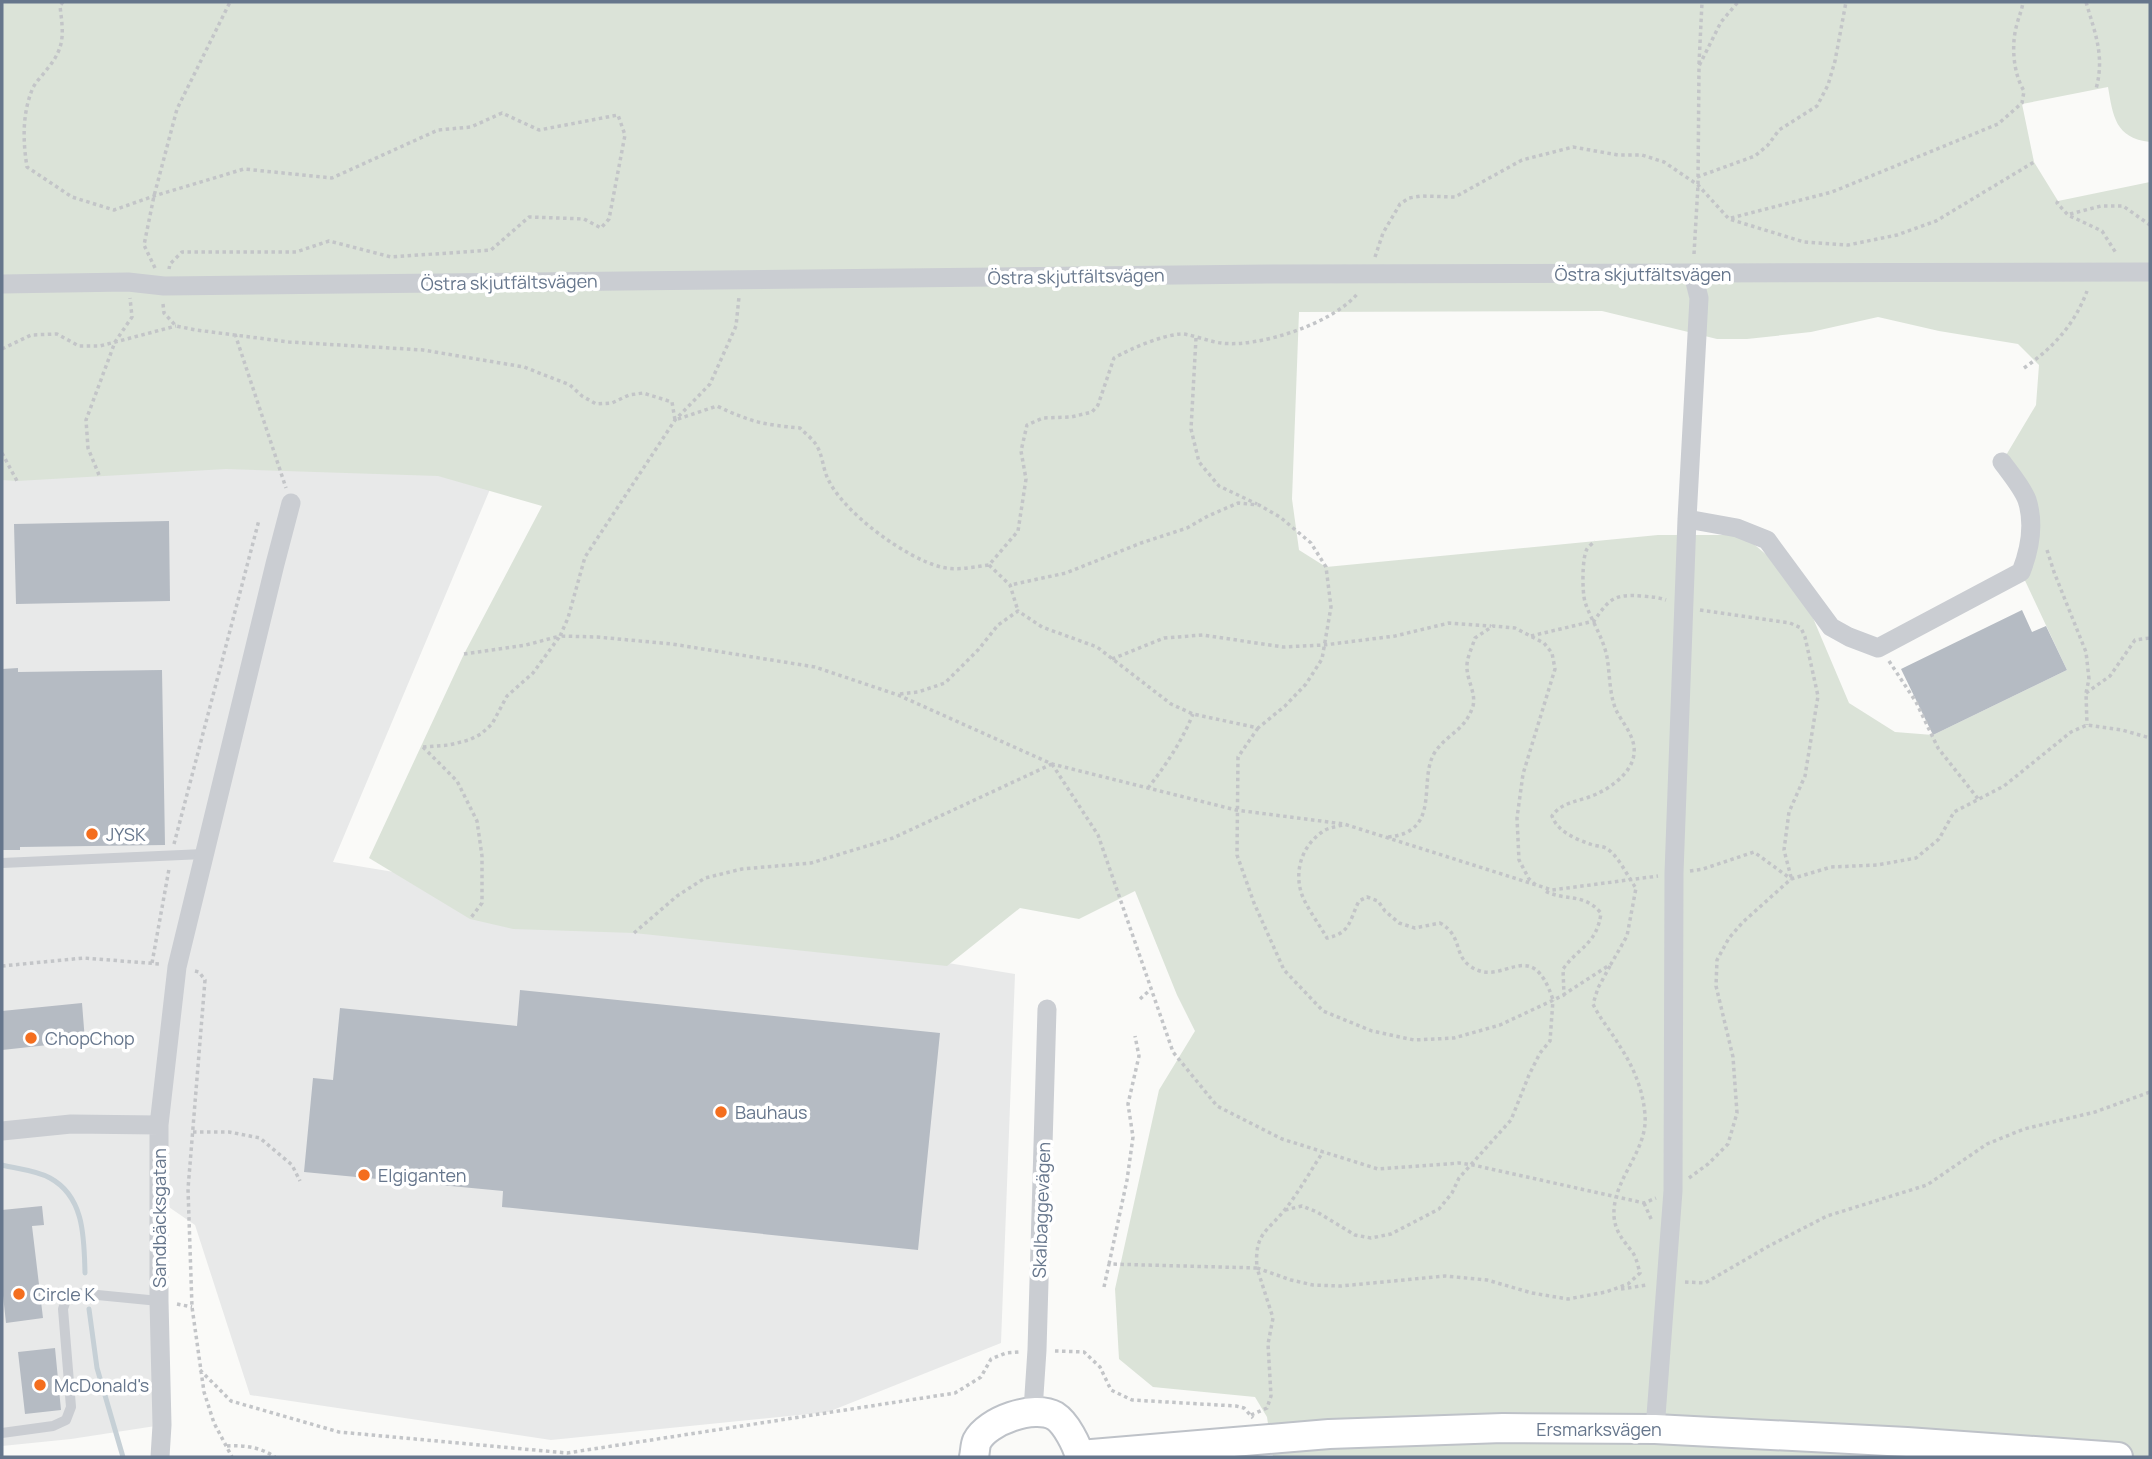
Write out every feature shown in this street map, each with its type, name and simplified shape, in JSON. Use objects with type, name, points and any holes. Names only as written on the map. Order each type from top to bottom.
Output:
[{"type":"main road","points":[[974,1457],[977,1440],[1000,1420],[1033,1410],[1055,1416],[1070,1433],[1080,1456]]},
{"type":"main road","name":"Ersmarksvägen","points":[[1080,1456],[1329,1434],[1503,1428],[1655,1429],[1907,1442],[2118,1457]]},
{"type":"street","name":"Östra skjutfältsvägen","points":[[2,284],[128,282],[164,286],[1369,274],[2150,272]]},
{"type":"street","points":[[1655,1429],[1673,1191],[1674,873],[1687,519],[1699,298],[1693,274]]},
{"type":"street","points":[[1687,519],[1737,528],[1767,540],[1831,627],[1878,648],[2021,572],[2029,550],[2030,517],[2026,498],[2002,461]]},
{"type":"street","points":[[159,1125],[177,967],[291,503]]},
{"type":"street","name":"Skalbaggevägen","points":[[1033,1410],[1047,1009]]},
{"type":"street","name":"Sandbäcksgatan","points":[[2,1130],[71,1124],[159,1125],[162,1426]]},
{"type":"street","points":[[160,1457],[162,1426]]},
{"type":"street","points":[[162,1426],[168,1457]]},
{"type":"lane","points":[[2,863],[204,854]]},
{"type":"lane","points":[[2,1433],[53,1426],[66,1420],[71,1407],[63,1309],[67,1297],[76,1293],[159,1301]]},
{"type":"path","points":[[63,2],[60,6],[64,37],[57,58],[32,89],[25,116],[23,140],[27,167],[72,198],[114,210],[244,169],[332,178],[438,130],[471,127],[502,113],[539,130],[618,115],[625,135],[609,219],[601,228],[584,219],[529,217],[491,250],[391,257],[329,242],[296,252],[182,252],[170,264],[162,295],[164,313],[176,326]]},
{"type":"path","points":[[164,286],[144,245],[154,196],[177,109],[230,2]]},
{"type":"path","points":[[1693,274],[1702,2]]},
{"type":"path","points":[[1699,66],[1721,22],[1738,2]]},
{"type":"path","points":[[1697,177],[1755,156],[1769,145],[1779,131],[1816,106],[1828,85],[1835,61],[1846,2]]},
{"type":"path","points":[[1729,219],[1832,192],[1998,124],[2022,103],[2024,91],[2019,83],[2014,51],[2016,27],[2023,2]]},
{"type":"path","points":[[2086,2],[2101,52],[2096,89]]},
{"type":"path","points":[[676,420],[718,406],[742,418],[766,425],[800,428],[818,446],[828,480],[849,508],[874,531],[939,566],[959,569],[989,565],[1018,531],[1026,479],[1021,451],[1027,425],[1043,418],[1071,417],[1091,412],[1098,405],[1114,358],[1130,349],[1182,333],[1221,343],[1244,344],[1286,334],[1346,306],[1357,295],[1369,274],[1383,233],[1400,204],[1409,198],[1455,197],[1522,160],[1573,147],[1618,155],[1642,155],[1664,162],[1698,185],[1729,219],[1804,242],[1848,245],[1897,234],[1936,221],[2034,162]]},
{"type":"path","points":[[2058,201],[2057,204],[2068,215],[2102,231],[2119,258],[2120,272]]},
{"type":"path","points":[[2068,215],[2101,205],[2123,206],[2150,225]]},
{"type":"path","points":[[2024,368],[2042,356],[2063,335],[2081,308],[2094,272]]},
{"type":"path","points":[[470,919],[482,903],[482,856],[477,821],[457,781],[423,747],[449,745],[481,734],[492,724],[507,696],[533,673],[560,636],[568,618],[585,557],[676,420],[710,384],[736,326],[740,279]]},
{"type":"path","points":[[99,475],[88,449],[86,420],[115,342],[132,317],[128,282]]},
{"type":"path","points":[[2,349],[31,335],[57,334],[79,346],[100,346],[176,326],[289,342],[423,350],[524,367],[570,384],[582,396],[596,404],[612,403],[643,393],[657,396],[671,402],[676,420]]},
{"type":"path","points":[[235,334],[291,503]]},
{"type":"path","points":[[1196,338],[1191,429],[1199,462],[1219,486],[1280,517],[1311,543],[1326,567],[1331,607],[1322,659],[1306,684],[1258,728],[1238,757],[1237,855],[1283,970],[1323,1011],[1372,1031],[1414,1040],[1454,1038],[1500,1025],[1564,995],[1611,964]]},
{"type":"path","points":[[2,453],[17,481]]},
{"type":"path","points":[[1010,585],[1066,573],[1186,528],[1238,503],[1259,505]]},
{"type":"path","points":[[2,966],[83,958],[152,963],[171,855],[259,520]]},
{"type":"path","points":[[1595,541],[1587,549],[1583,563],[1584,601],[1607,655],[1611,691],[1616,709],[1633,741],[1634,755],[1629,770],[1615,782],[1591,796],[1561,806],[1552,816],[1555,825],[1562,831],[1606,848],[1636,888],[1627,936],[1598,988],[1593,1004],[1634,1071],[1645,1115],[1644,1135],[1615,1196],[1614,1218],[1620,1238],[1634,1255],[1640,1273],[1628,1284],[1606,1292]]},
{"type":"path","points":[[2047,548],[2086,652],[2089,679],[2086,693],[2087,725]]},
{"type":"path","points":[[989,565],[1010,585],[1018,611],[1042,627],[1097,647],[1171,704],[1193,714],[1258,728]]},
{"type":"path","points":[[1531,636],[1594,621],[1606,604],[1622,594],[1658,597],[1684,606],[1730,615],[1790,622],[1801,628],[1818,696],[1805,776],[1789,812],[1784,849],[1791,879]]},
{"type":"path","points":[[898,695],[945,684],[998,625],[1018,611]]},
{"type":"path","points":[[1112,659],[1164,638],[1203,635],[1283,647],[1324,645],[1395,636],[1449,623],[1515,628],[1544,643],[1552,653],[1555,669],[1523,774],[1517,818],[1519,860],[1529,879],[1538,887],[1551,894],[1593,903],[1601,913],[1600,924],[1594,937],[1563,969],[1564,995]]},
{"type":"path","points":[[1386,837],[1402,836],[1416,824],[1427,804],[1428,767],[1434,753],[1443,742],[1463,727],[1473,706],[1474,693],[1467,667],[1475,638],[1493,626]]},
{"type":"path","points":[[464,654],[526,645],[560,636],[597,637],[672,644],[815,667],[898,695],[1052,764],[1236,810],[1345,824],[1552,890],[1703,869],[1754,852],[1791,879]]},
{"type":"path","points":[[2086,693],[2110,676],[2135,640],[2150,638]]},
{"type":"path","points":[[1878,648],[1898,672],[1916,702],[1938,748],[1979,800]]},
{"type":"path","points":[[1147,788],[1163,769],[1193,714]]},
{"type":"path","points":[[1052,764],[1098,835],[1173,1052],[1217,1106],[1282,1139],[1378,1169],[1458,1163],[1644,1203],[1673,1191],[1708,1164],[1728,1144],[1737,1112],[1733,1057],[1716,986],[1717,960],[1729,938],[1743,922],[1791,879],[1831,867],[1877,865],[1916,858],[1940,839],[1954,812],[2004,786],[2071,732],[2087,725],[2122,730],[2150,738]]},
{"type":"path","points":[[634,933],[677,896],[705,878],[742,869],[811,863],[893,838],[1052,764]]},
{"type":"path","points":[[1285,1209],[1302,1206],[1355,1235],[1371,1238],[1391,1234],[1439,1209],[1452,1193],[1459,1178],[1511,1120],[1529,1074],[1550,1041],[1553,1000],[1547,982],[1534,968],[1524,965],[1485,972],[1472,968],[1462,959],[1450,928],[1440,923],[1415,928],[1399,922],[1385,911],[1378,901],[1367,897],[1359,901],[1347,930],[1327,938],[1302,896],[1298,877],[1300,860],[1310,843],[1324,831],[1345,824]]},
{"type":"path","points":[[199,972],[205,980],[189,1202],[192,1307],[204,1392],[210,1412],[232,1457]]},
{"type":"path","points":[[1140,999],[1150,990]]},
{"type":"path","points":[[1104,1287],[1127,1181],[1133,1137],[1128,1104],[1139,1056],[1135,1036]]},
{"type":"path","points":[[1109,1264],[1257,1268],[1313,1285],[1342,1286],[1445,1276],[1487,1280],[1532,1293],[1568,1298],[1667,1281],[1704,1283],[1827,1216],[1927,1185],[1987,1144],[2024,1129],[2095,1112],[2150,1092]]},
{"type":"path","points":[[193,1132],[229,1132],[260,1138],[292,1165],[300,1181]]},
{"type":"path","points":[[1251,1415],[1268,1408],[1271,1396],[1268,1343],[1273,1318],[1257,1268],[1256,1252],[1262,1236],[1285,1209],[1322,1152]]},
{"type":"path","points":[[1644,1203],[1653,1223]]},
{"type":"path","points":[[200,1370],[231,1401],[339,1432],[568,1453],[955,1393],[981,1377],[991,1359],[1006,1353],[1037,1350],[1084,1352],[1100,1367],[1111,1390],[1132,1400],[1236,1406],[1244,1408],[1256,1423]]},
{"type":"path","points":[[226,1446],[245,1445],[275,1457]]},
{"type":"shaded area","points":[[2,2],[2150,2],[2150,142],[2129,136],[2118,124],[2108,87],[2022,104],[2034,162],[2058,201],[2150,182],[2150,1457],[1273,1457],[1267,1417],[1255,1397],[1153,1387],[1119,1359],[1115,1289],[1159,1090],[1195,1031],[1177,995],[1135,891],[1079,919],[1020,908],[947,966],[634,933],[513,929],[470,919],[369,858],[464,654],[542,506],[438,476],[226,469],[2,480]],"holes":[[[1602,311],[1717,339],[1747,339],[1811,332],[1878,317],[1939,331],[2018,344],[2039,365],[2036,405],[2002,462],[2031,526],[2021,572],[2067,670],[1933,735],[1895,732],[1849,703],[1813,618],[1775,562],[1743,535],[1658,535],[1326,567],[1299,550],[1292,499],[1299,312]]]},
{"type":"shaded area","points":[[2,369],[515,430],[333,862],[1015,974],[1001,1343],[828,1412],[551,1440],[250,1395],[195,1225],[160,1201],[162,1425],[2,1446]]},
{"type":"building","points":[[169,521],[170,601],[16,604],[14,524]]},
{"type":"building","points":[[2022,610],[2032,632],[2046,626],[2067,670],[1933,735],[1901,669]]},
{"type":"building","points":[[18,668],[18,672],[162,670],[165,845],[20,847],[20,850],[2,850],[2,669]]},
{"type":"building","name":"Bauhaus","points":[[520,990],[940,1033],[918,1250],[502,1207],[503,1191],[304,1172],[313,1078],[333,1080],[340,1008],[517,1026]]},
{"type":"building","points":[[82,1003],[85,1041],[2,1050],[2,1011]]},
{"type":"building","points":[[42,1206],[44,1225],[32,1226],[43,1318],[6,1323],[2,1286],[2,1210]]},
{"type":"building","points":[[55,1348],[61,1410],[25,1414],[18,1352]]},
{"type":"waterway","points":[[2,1165],[45,1175],[62,1186],[70,1196],[83,1233],[85,1273]]},
{"type":"waterway","points":[[89,1309],[97,1368],[123,1457]]},
{"type":"place","name":"JYSK","points":[[92,834]]},
{"type":"place","name":"ChopChop","points":[[31,1038]]},
{"type":"place","name":"Bauhaus","points":[[721,1112]]},
{"type":"place","name":"Elgiganten","points":[[364,1175]]},
{"type":"place","name":"Circle K","points":[[19,1294]]},
{"type":"place","name":"McDonald's","points":[[40,1385]]}]
